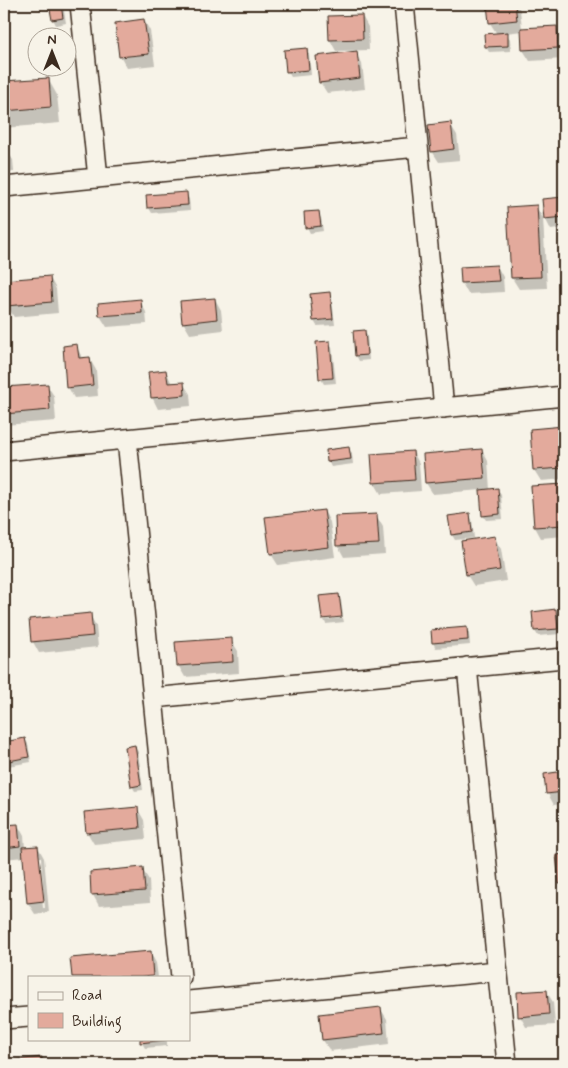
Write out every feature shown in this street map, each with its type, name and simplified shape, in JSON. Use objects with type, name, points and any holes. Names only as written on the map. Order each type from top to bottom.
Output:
[{"type":"street","points":[[80,4],[98,178]]},
{"type":"street","points":[[404,4],[444,408]]},
{"type":"street","points":[[4,187],[418,146]]},
{"type":"street","points":[[4,451],[564,396]]},
{"type":"street","points":[[128,439],[181,976]]},
{"type":"street","points":[[153,698],[564,658]]},
{"type":"street","points":[[467,667],[507,1064]]},
{"type":"street","points":[[190,1001],[498,971]]},
{"type":"street","points":[[4,1019],[28,1017]]},
{"type":"building","points":[[49,4],[61,4],[63,18],[52,20]]},
{"type":"building","points":[[487,4],[515,4],[517,20],[489,23]]},
{"type":"building","points":[[362,15],[363,39],[329,40],[328,16]]},
{"type":"building","points":[[144,19],[149,54],[119,57],[115,23]]},
{"type":"building","points":[[557,26],[558,48],[522,50],[521,28]]},
{"type":"building","points":[[508,32],[508,46],[485,47],[484,34]]},
{"type":"building","points":[[307,48],[309,70],[286,72],[284,50]]},
{"type":"building","points":[[357,51],[360,78],[319,83],[316,56]]},
{"type":"building","points":[[49,78],[51,107],[4,111],[4,81]]},
{"type":"building","points":[[451,122],[454,149],[431,152],[428,125]]},
{"type":"building","points":[[4,148],[7,148],[8,161],[4,162]]},
{"type":"building","points":[[187,192],[188,205],[147,208],[146,195]]},
{"type":"building","points":[[564,197],[564,217],[544,219],[542,199]]},
{"type":"building","points":[[537,205],[541,277],[511,278],[507,207]]},
{"type":"building","points":[[319,211],[321,226],[305,228],[304,212]]},
{"type":"building","points":[[497,265],[499,281],[461,283],[460,267]]},
{"type":"building","points":[[50,276],[52,302],[6,306],[4,280]]},
{"type":"building","points":[[330,292],[333,319],[313,321],[310,294]]},
{"type":"building","points":[[215,298],[217,319],[182,323],[180,301]]},
{"type":"building","points":[[141,299],[142,313],[99,316],[98,303]]},
{"type":"building","points":[[365,330],[367,355],[355,356],[353,331]]},
{"type":"building","points":[[330,341],[333,378],[319,379],[316,342]]},
{"type":"building","points":[[77,344],[79,358],[90,357],[93,385],[66,388],[63,346]]},
{"type":"building","points":[[166,370],[168,383],[184,382],[185,395],[151,398],[148,372]]},
{"type":"building","points":[[48,384],[50,410],[4,414],[4,387]]},
{"type":"building","points":[[564,426],[564,468],[533,470],[530,429]]},
{"type":"building","points":[[349,447],[351,459],[327,462],[326,450]]},
{"type":"building","points":[[482,449],[485,478],[425,483],[423,454]]},
{"type":"building","points":[[413,451],[415,480],[373,483],[371,454]]},
{"type":"building","points":[[564,484],[564,525],[534,527],[531,486]]},
{"type":"building","points":[[498,488],[500,514],[482,516],[480,490]]},
{"type":"building","points":[[324,510],[329,547],[270,554],[265,517]]},
{"type":"building","points":[[470,513],[472,532],[451,535],[448,516]]},
{"type":"building","points":[[377,514],[379,544],[336,546],[335,516]]},
{"type":"building","points":[[495,536],[500,570],[466,575],[461,541]]},
{"type":"building","points":[[339,594],[342,617],[322,619],[319,596]]},
{"type":"building","points":[[556,609],[558,629],[534,631],[532,612]]},
{"type":"building","points":[[91,613],[93,636],[31,642],[29,619]]},
{"type":"building","points":[[467,627],[468,640],[432,643],[431,630]]},
{"type":"building","points":[[232,638],[233,662],[177,666],[175,642]]},
{"type":"building","points":[[25,738],[29,757],[4,762],[4,742]]},
{"type":"building","points":[[135,745],[141,785],[131,787],[125,747]]},
{"type":"building","points":[[564,771],[564,792],[546,794],[544,774]]},
{"type":"building","points":[[138,807],[140,828],[86,833],[84,812]]},
{"type":"building","points":[[18,824],[20,846],[4,848],[4,825]]},
{"type":"building","points":[[38,846],[44,901],[27,903],[22,847]]},
{"type":"building","points":[[564,854],[564,883],[559,884],[556,855]]},
{"type":"building","points":[[143,867],[145,891],[91,895],[90,872]]},
{"type":"building","points":[[151,951],[153,976],[72,976],[70,958]]},
{"type":"building","points":[[547,990],[549,1014],[518,1017],[517,992]]},
{"type":"building","points":[[381,1007],[384,1033],[322,1040],[319,1014]]},
{"type":"building","points":[[140,1040],[165,1040],[140,1043]]},
{"type":"building","points":[[42,1057],[42,1064],[16,1064],[16,1060]]}]
